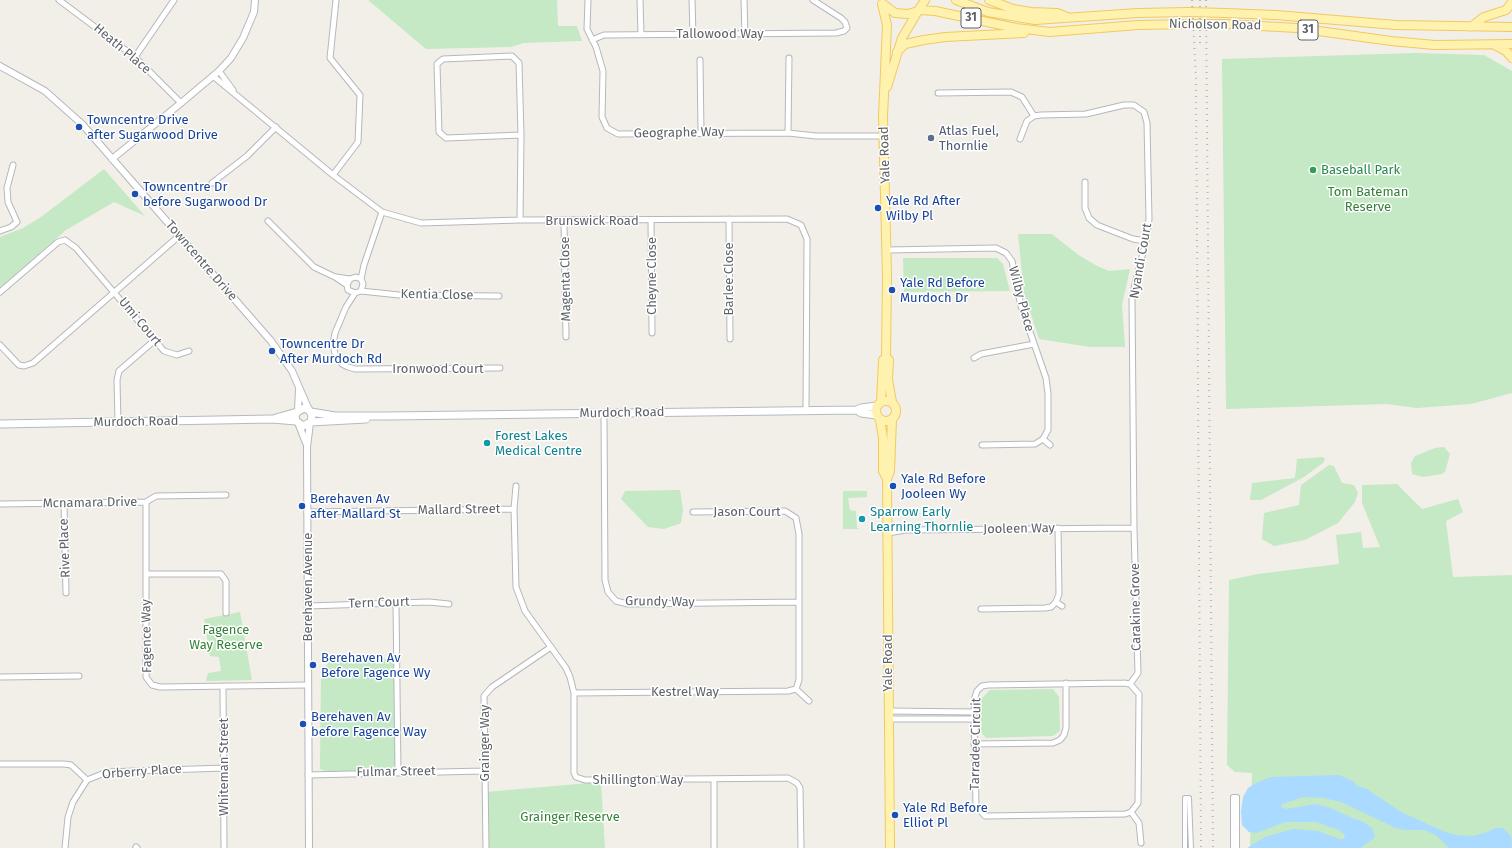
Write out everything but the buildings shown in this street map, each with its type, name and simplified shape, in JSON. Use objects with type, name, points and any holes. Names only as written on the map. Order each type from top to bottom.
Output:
[{"type":"main road","name":"Yale Road","points":[[884,97],[897,52],[906,30],[925,0]]},
{"type":"main road","name":"Nicholson Road","points":[[956,0],[988,12],[1034,20],[1138,13],[1190,12],[1276,15],[1396,25],[1512,27]]},
{"type":"main road","name":"31","points":[[988,0],[1012,9],[1031,12],[1057,13],[1069,18]]},
{"type":"main road","name":"Yale Road","points":[[881,1],[887,25],[884,97],[887,250],[886,357],[889,360],[888,380],[892,402]]},
{"type":"main road","name":"31","points":[[881,1],[895,13],[908,14],[918,10]]},
{"type":"main road","points":[[1471,27],[1484,17],[1506,10],[1512,2]]},
{"type":"main road","name":"Nicholson Road","points":[[918,10],[935,11],[1016,28],[1050,32],[1138,25],[1224,24],[1297,28],[1391,41],[1435,45],[1512,44]]},
{"type":"main road","points":[[897,52],[905,44],[945,37],[1050,32]]},
{"type":"main road","points":[[1493,44],[1506,51],[1512,58]]},
{"type":"main road","name":"Yale Road","points":[[879,404],[883,360],[886,357]]},
{"type":"main road","points":[[886,400],[892,402],[897,410],[892,419],[886,421],[878,417],[879,404],[886,400]]},
{"type":"main road","name":"Murdoch Road","points":[[272,419],[304,408],[310,411],[335,416],[388,416],[857,410],[879,404]]},
{"type":"main road","name":"Murdoch Road","points":[[857,410],[861,413],[878,417]]},
{"type":"main road","points":[[298,411],[295,416],[298,423]]},
{"type":"main road","points":[[310,411],[313,418],[311,422]]},
{"type":"main road","name":"Murdoch Road","points":[[0,424],[272,419],[307,425],[311,422],[388,416]]},
{"type":"main road","name":"Yale Road","points":[[878,417],[883,438],[883,471],[887,479]]},
{"type":"main road","name":"Yale Road","points":[[890,848],[887,479],[890,470],[892,419]]},
{"type":"street","name":"Heath Place","points":[[59,0],[135,57],[181,104]]},
{"type":"street","points":[[135,57],[174,0]]},
{"type":"street","points":[[112,159],[181,104],[219,71],[231,58],[244,38],[254,12],[255,0]]},
{"type":"street","points":[[333,175],[358,142],[360,94],[330,58],[336,0]]},
{"type":"street","name":"Geographe Way","points":[[588,0],[587,29],[596,47],[603,71],[602,117],[607,128],[618,134],[701,132],[788,133],[816,136],[884,136]]},
{"type":"street","points":[[640,0],[641,34]]},
{"type":"street","points":[[692,0],[693,34]]},
{"type":"street","points":[[744,0],[744,34]]},
{"type":"street","name":"Tallowood Way","points":[[592,40],[604,35],[836,33],[844,31],[847,28],[846,22],[813,0]]},
{"type":"street","points":[[520,220],[522,136],[519,62],[512,56],[443,59],[437,64],[439,132],[446,138],[522,136]]},
{"type":"street","points":[[788,133],[789,58]]},
{"type":"street","points":[[700,60],[701,132]]},
{"type":"street","name":"Towncentre Drive","points":[[0,66],[27,79],[58,101],[82,124],[271,341],[292,371],[310,411]]},
{"type":"street","name":"Brunswick Road","points":[[219,71],[237,96]]},
{"type":"street","name":"Brunswick Road","points":[[213,76],[333,175],[382,212],[421,223],[520,220],[564,222],[787,219],[801,225],[807,239],[806,410]]},
{"type":"street","points":[[938,93],[1011,92],[1022,97],[1034,116],[1027,121],[1020,139]]},
{"type":"street","name":"Nyandi Court","points":[[1034,116],[1086,114],[1124,105],[1134,105],[1144,112],[1147,123],[1149,219],[1146,241],[1132,296],[1134,528]]},
{"type":"street","points":[[212,183],[247,156],[276,127]]},
{"type":"street","points":[[0,231],[11,227],[17,222],[8,202],[7,188],[13,165]]},
{"type":"street","points":[[1085,182],[1085,208],[1089,218],[1097,225],[1133,239],[1146,241]]},
{"type":"street","name":"Ironwood Court","points":[[361,291],[364,265],[382,212]]},
{"type":"street","name":"Cheyne Close","points":[[651,220],[652,332]]},
{"type":"street","name":"Barlee Close","points":[[729,220],[730,339]]},
{"type":"street","points":[[268,221],[314,267],[335,277],[355,293],[361,291]]},
{"type":"street","name":"Magenta Close","points":[[564,222],[566,337]]},
{"type":"street","points":[[0,345],[19,364],[24,366],[33,362],[179,236]]},
{"type":"street","name":"Umi Court","points":[[0,292],[58,242],[65,240],[70,242],[76,248],[164,351],[177,355],[189,352]]},
{"type":"street","name":"Wilby Place","points":[[887,250],[996,248],[1006,253],[1012,261],[1021,306],[1046,378],[1048,394],[1048,430],[1043,438]]},
{"type":"street","name":"Ironwood Court","points":[[346,307],[348,288],[352,278],[364,265]]},
{"type":"street","points":[[335,277],[352,278],[362,281]]},
{"type":"street","name":"Kentia Close","points":[[362,281],[376,292]]},
{"type":"street","name":"Kentia Close","points":[[361,291],[399,296],[499,296]]},
{"type":"street","name":"Ironwood Court","points":[[355,293],[346,307],[333,344],[336,354],[342,364],[355,369],[500,368]]},
{"type":"street","points":[[118,422],[117,380],[119,371],[155,340]]},
{"type":"street","points":[[974,358],[981,354],[1034,344]]},
{"type":"street","name":"Towncentre Drive","points":[[298,411],[299,389]]},
{"type":"street","name":"Grundy Way","points":[[604,414],[605,580],[608,592],[616,601],[628,604],[799,602]]},
{"type":"street","name":"Berehaven Avenue","points":[[309,848],[307,447],[311,422]]},
{"type":"street","name":"Berehaven Avenue","points":[[298,423],[307,447]]},
{"type":"street","points":[[982,445],[1030,445],[1039,442],[1043,438],[1050,445]]},
{"type":"street","name":"Shillington Way","points":[[516,486],[514,509],[516,587],[525,611],[566,668],[570,677],[574,693],[574,773],[580,780],[714,780],[788,778],[798,783],[801,795],[801,848]]},
{"type":"street","name":"Mcnamara Drive","points":[[0,504],[146,502],[156,496],[226,495]]},
{"type":"street","name":"Fagence Way","points":[[146,502],[146,677],[152,685],[160,687],[308,685]]},
{"type":"street","name":"Rive Place","points":[[64,503],[66,592]]},
{"type":"street","name":"Mallard Street","points":[[307,512],[514,509]]},
{"type":"street","name":"Jason Court","points":[[692,512],[785,511],[794,515],[798,522],[799,602]]},
{"type":"street","name":"Jooleen Way","points":[[888,530],[896,527],[905,530],[1134,528]]},
{"type":"street","points":[[981,609],[1045,608],[1056,602],[1059,594],[1058,528]]},
{"type":"street","name":"Carakine Grove","points":[[1130,684],[1138,673],[1134,528]]},
{"type":"street","points":[[146,574],[221,574],[226,581],[226,613]]},
{"type":"street","name":"Tern Court","points":[[308,606],[429,602],[449,604]]},
{"type":"street","points":[[799,602],[799,680],[796,689],[809,701]]},
{"type":"street","points":[[1056,602],[1062,606]]},
{"type":"street","points":[[396,603],[398,772]]},
{"type":"street","name":"Grainger Way","points":[[486,848],[484,696],[492,687],[551,647]]},
{"type":"street","points":[[0,677],[79,676]]},
{"type":"street","name":"Tarradee Circuit","points":[[1130,684],[1124,682],[982,686],[977,691],[975,697],[974,744],[976,806],[985,816],[1125,814],[1132,812]]},
{"type":"street","points":[[974,744],[1052,743],[1060,740],[1064,735],[1066,728],[1066,684]]},
{"type":"street","points":[[1130,684],[1138,694],[1138,803],[1132,812],[1139,823],[1141,843]]},
{"type":"street","name":"Whiteman Street","points":[[223,686],[224,848]]},
{"type":"street","name":"Kestrel Way","points":[[574,693],[788,691],[796,689]]},
{"type":"street","points":[[889,715],[974,712]]},
{"type":"street","points":[[889,715],[974,719]]},
{"type":"street","points":[[0,764],[71,765],[87,780]]},
{"type":"street","name":"Orberry Place","points":[[66,848],[68,817],[73,802],[87,780],[107,772],[224,768]]},
{"type":"street","name":"Fulmar Street","points":[[308,775],[484,771]]},
{"type":"street","points":[[714,780],[714,848]]},
{"type":"street","points":[[1233,848],[1233,797],[1237,797],[1237,848]]},
{"type":"street","points":[[1185,848],[1186,798],[1189,798],[1191,848]]},
{"type":"green space","points":[[368,0],[557,0],[558,26],[577,26],[582,41],[524,43],[511,47],[426,49]]},
{"type":"green space","name":"Tom Bateman Reserve","points":[[1416,53],[1484,55],[1512,71],[1512,393],[1471,404],[1417,408],[1386,404],[1226,409],[1222,59]]},
{"type":"green space","points":[[104,169],[145,216],[114,202],[66,230],[0,288],[0,237],[23,228],[41,217]]},
{"type":"green space","points":[[1018,234],[1052,234],[1077,254],[1097,266],[1109,271],[1130,269],[1122,305],[1125,347],[1090,347],[1039,339],[1024,293]]},
{"type":"green space","points":[[903,258],[997,258],[1003,264],[1010,291],[904,292]]},
{"type":"green space","points":[[1444,447],[1450,454],[1445,472],[1442,474],[1423,477],[1412,474],[1411,463],[1415,456],[1435,448]]},
{"type":"green space","points":[[1323,457],[1325,459],[1323,463],[1304,477],[1261,500],[1250,500],[1252,483],[1295,478],[1297,459]]},
{"type":"green space","points":[[1329,465],[1334,466],[1342,483],[1354,485],[1358,493],[1355,502],[1338,523],[1305,540],[1274,546],[1262,539],[1264,513],[1299,505],[1301,485]]},
{"type":"green space","points":[[1397,484],[1422,509],[1458,499],[1463,512],[1446,521],[1453,577],[1512,575],[1512,848],[1250,848],[1252,773],[1235,772],[1227,765],[1229,580],[1258,574],[1339,564],[1336,535],[1361,532],[1363,548],[1380,547],[1362,503],[1362,485]]},
{"type":"green space","points":[[680,490],[683,510],[681,523],[664,529],[648,527],[621,499],[625,491]]},
{"type":"green space","points":[[843,491],[867,491],[867,497],[848,498],[850,510],[856,511],[857,528],[860,529],[843,529]]},
{"type":"green space","name":"Fagence Way Reserve","points":[[240,612],[252,680],[206,681],[208,673],[221,671],[219,657],[210,656],[204,619]]},
{"type":"green space","points":[[394,659],[395,764],[389,772],[328,772],[320,769],[321,675],[330,660]]},
{"type":"green space","points":[[1053,689],[1059,697],[1060,731],[1053,736],[986,738],[981,732],[981,699],[990,690]]},
{"type":"green space","name":"Grainger Reserve","points":[[601,782],[605,848],[486,848],[485,792]]},
{"type":"water","points":[[1339,775],[1353,781],[1357,786],[1365,788],[1401,812],[1443,831],[1456,835],[1472,836],[1485,833],[1496,828],[1503,828],[1511,836],[1512,848],[1449,848],[1437,836],[1425,830],[1405,830],[1396,828],[1341,802],[1324,798],[1304,797],[1282,804],[1281,807],[1286,809],[1315,804],[1328,807],[1364,822],[1372,828],[1375,837],[1361,848],[1247,848],[1265,837],[1293,829],[1318,831],[1339,839],[1344,839],[1345,835],[1339,830],[1316,822],[1285,822],[1257,833],[1249,832],[1242,825],[1241,812],[1243,797],[1248,788],[1256,783],[1271,777]]},
{"type":"railway","points":[[1192,0],[1196,79],[1201,848]]},
{"type":"railway","points":[[1200,0],[1200,44]]},
{"type":"railway","points":[[1206,0],[1213,848]]},
{"type":"place","name":"Towncentre Drive after Sugarwood Drive","points":[[79,127]]},
{"type":"place","name":"Atlas Fuel, Thornlie","points":[[931,138]]},
{"type":"place","name":"Baseball Park","points":[[1313,170]]},
{"type":"place","name":"Towncentre Dr before Sugarwood Dr","points":[[135,194]]},
{"type":"place","name":"Yale Rd After Wilby Pl","points":[[878,208]]},
{"type":"place","name":"Yale Rd Before Murdoch Dr","points":[[892,290]]},
{"type":"place","name":"Towncentre Dr After Murdoch Rd","points":[[272,351]]},
{"type":"place","name":"Forest Lakes Medical Centre","points":[[487,443]]},
{"type":"place","name":"Yale Rd Before Jooleen Wy","points":[[893,486]]},
{"type":"place","name":"Berehaven Av after Mallard St","points":[[302,506]]},
{"type":"place","name":"Sparrow Early Learning Thornlie","points":[[862,519]]},
{"type":"place","name":"Berehaven Av Before Fagence Wy","points":[[313,665]]},
{"type":"place","name":"Berehaven Av before Fagence Way","points":[[303,724]]},
{"type":"place","name":"Yale Rd Before Elliot Pl","points":[[895,815]]}]
